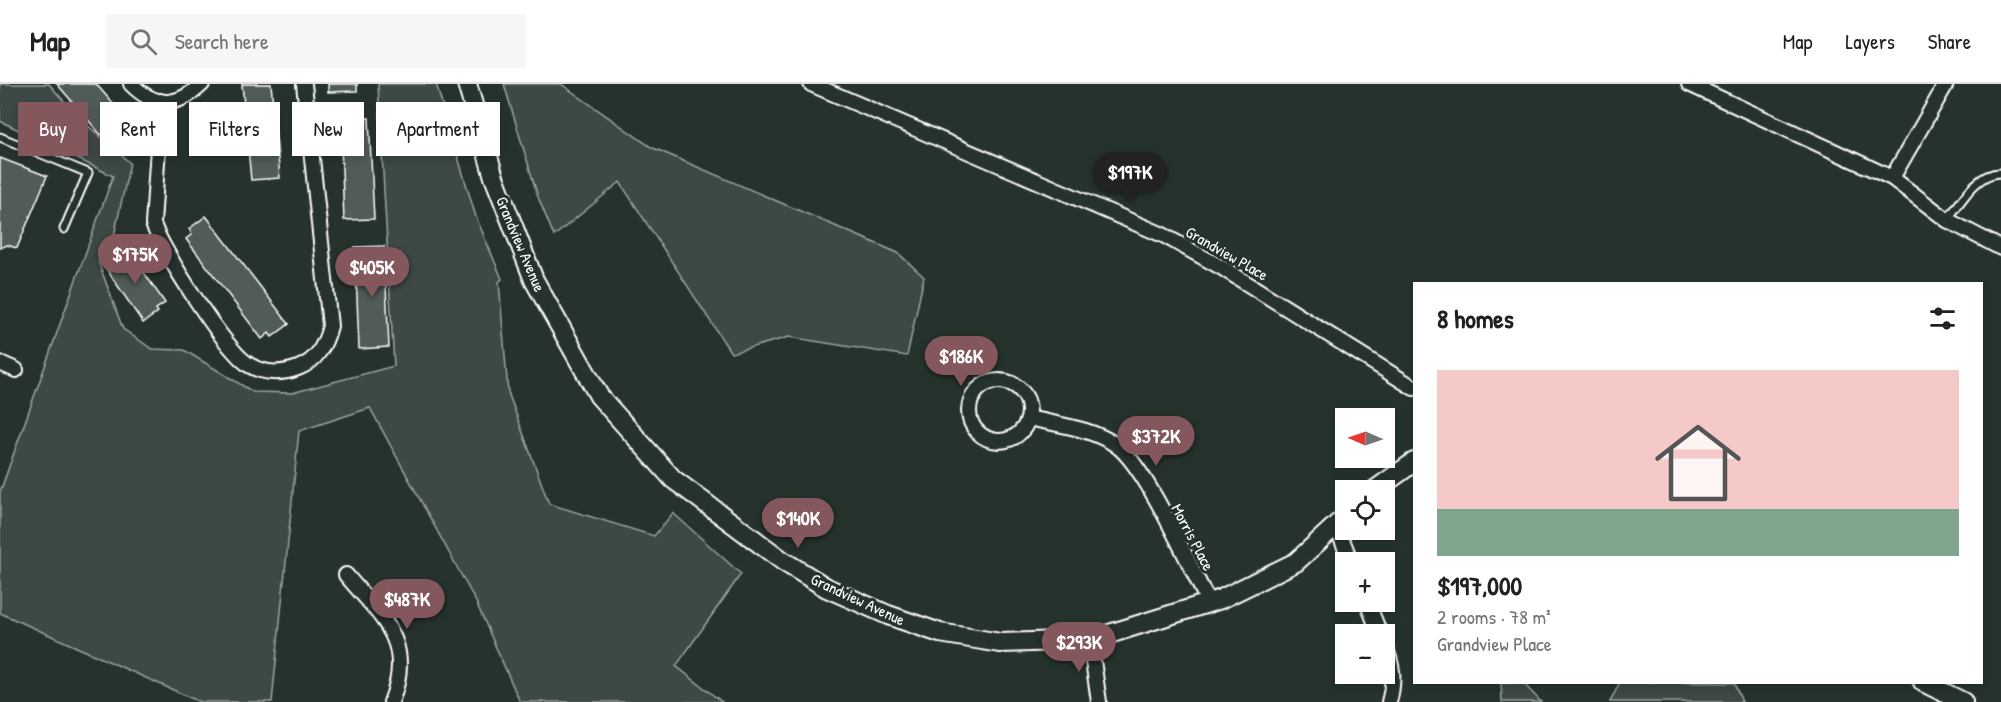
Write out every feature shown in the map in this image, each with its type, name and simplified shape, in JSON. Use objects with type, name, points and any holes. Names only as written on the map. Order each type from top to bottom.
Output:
[{"type":"main road","name":"Grandview Avenue","points":[[467,84],[494,177],[534,280],[599,396],[673,479],[783,561],[827,588],[888,615],[940,633],[1000,643],[1090,640],[1209,603],[1296,562],[1335,526]]},
{"type":"main road","points":[[1390,480],[1413,463]]},
{"type":"main road","points":[[1927,684],[1963,702]]},
{"type":"street","points":[[131,84],[143,96],[161,101],[185,99],[202,84]]},
{"type":"street","points":[[161,101],[153,224],[159,240],[172,263],[239,357],[258,369],[280,372],[302,366],[311,360],[325,342],[330,326],[304,84]]},
{"type":"street","name":"Grandview Place","points":[[812,84],[1163,235],[1224,268],[1413,387]]},
{"type":"street","points":[[1689,84],[1892,178],[1947,220],[2001,248]]},
{"type":"street","points":[[1892,178],[1946,84]]},
{"type":"street","points":[[0,363],[16,370]]},
{"type":"street","points":[[991,382],[1013,384],[1026,397],[1029,418],[1019,434],[1001,441],[992,440],[984,437],[972,422],[971,401],[983,386],[991,382]]},
{"type":"street","name":"Morris Place","points":[[1029,418],[1094,433],[1118,446],[1141,473],[1209,603]]},
{"type":"street","points":[[346,575],[389,626],[399,651],[399,681],[391,702]]},
{"type":"street","points":[[1090,640],[1098,702]]},
{"type":"street","points":[[1389,702],[1394,684]]},
{"type":"lane","points":[[0,137],[88,173],[64,228]]},
{"type":"lane","points":[[1947,220],[1980,180],[1987,174],[2001,173]]},
{"type":"shaded area","points":[[0,84],[49,84],[65,102],[18,102],[18,130],[0,121]]},
{"type":"shaded area","points":[[378,84],[436,84],[441,102],[379,102]]},
{"type":"shaded area","points":[[504,84],[561,84],[651,147],[898,253],[924,277],[907,356],[789,337],[731,353],[620,182],[554,236],[538,197]]},
{"type":"shaded area","points":[[88,126],[100,136],[100,156],[122,156],[130,163],[114,236],[98,261],[123,329],[152,349],[184,350],[253,392],[292,393],[394,366],[382,156],[458,156],[476,217],[502,279],[499,282],[508,392],[549,504],[654,536],[673,513],[741,574],[676,666],[722,702],[520,702],[476,602],[370,408],[299,431],[272,702],[200,702],[0,613],[0,492],[113,176],[72,156],[88,156]]},
{"type":"shaded area","points":[[1501,684],[1524,684],[1541,702],[1502,702]]},
{"type":"shaded area","points":[[1619,684],[1734,684],[1742,702],[1610,702]]},
{"type":"building","points":[[57,84],[96,84],[112,102],[100,102],[100,134],[88,120],[88,102],[73,102]]},
{"type":"building","points":[[242,84],[271,84],[273,102],[244,102]]},
{"type":"building","points":[[328,84],[357,84],[357,91],[328,92]]},
{"type":"building","points":[[364,118],[369,118],[374,219],[344,220],[341,156],[364,156]]},
{"type":"building","points":[[249,156],[278,156],[280,178],[251,180]]},
{"type":"building","points":[[0,158],[47,176],[17,248],[7,245],[0,248]]},
{"type":"building","points":[[206,216],[289,324],[272,337],[269,333],[262,339],[186,239],[192,234],[189,229]]},
{"type":"building","points":[[384,246],[389,347],[359,349],[355,247]]},
{"type":"building","points":[[127,248],[165,303],[156,309],[158,312],[143,323],[103,264]]}]
